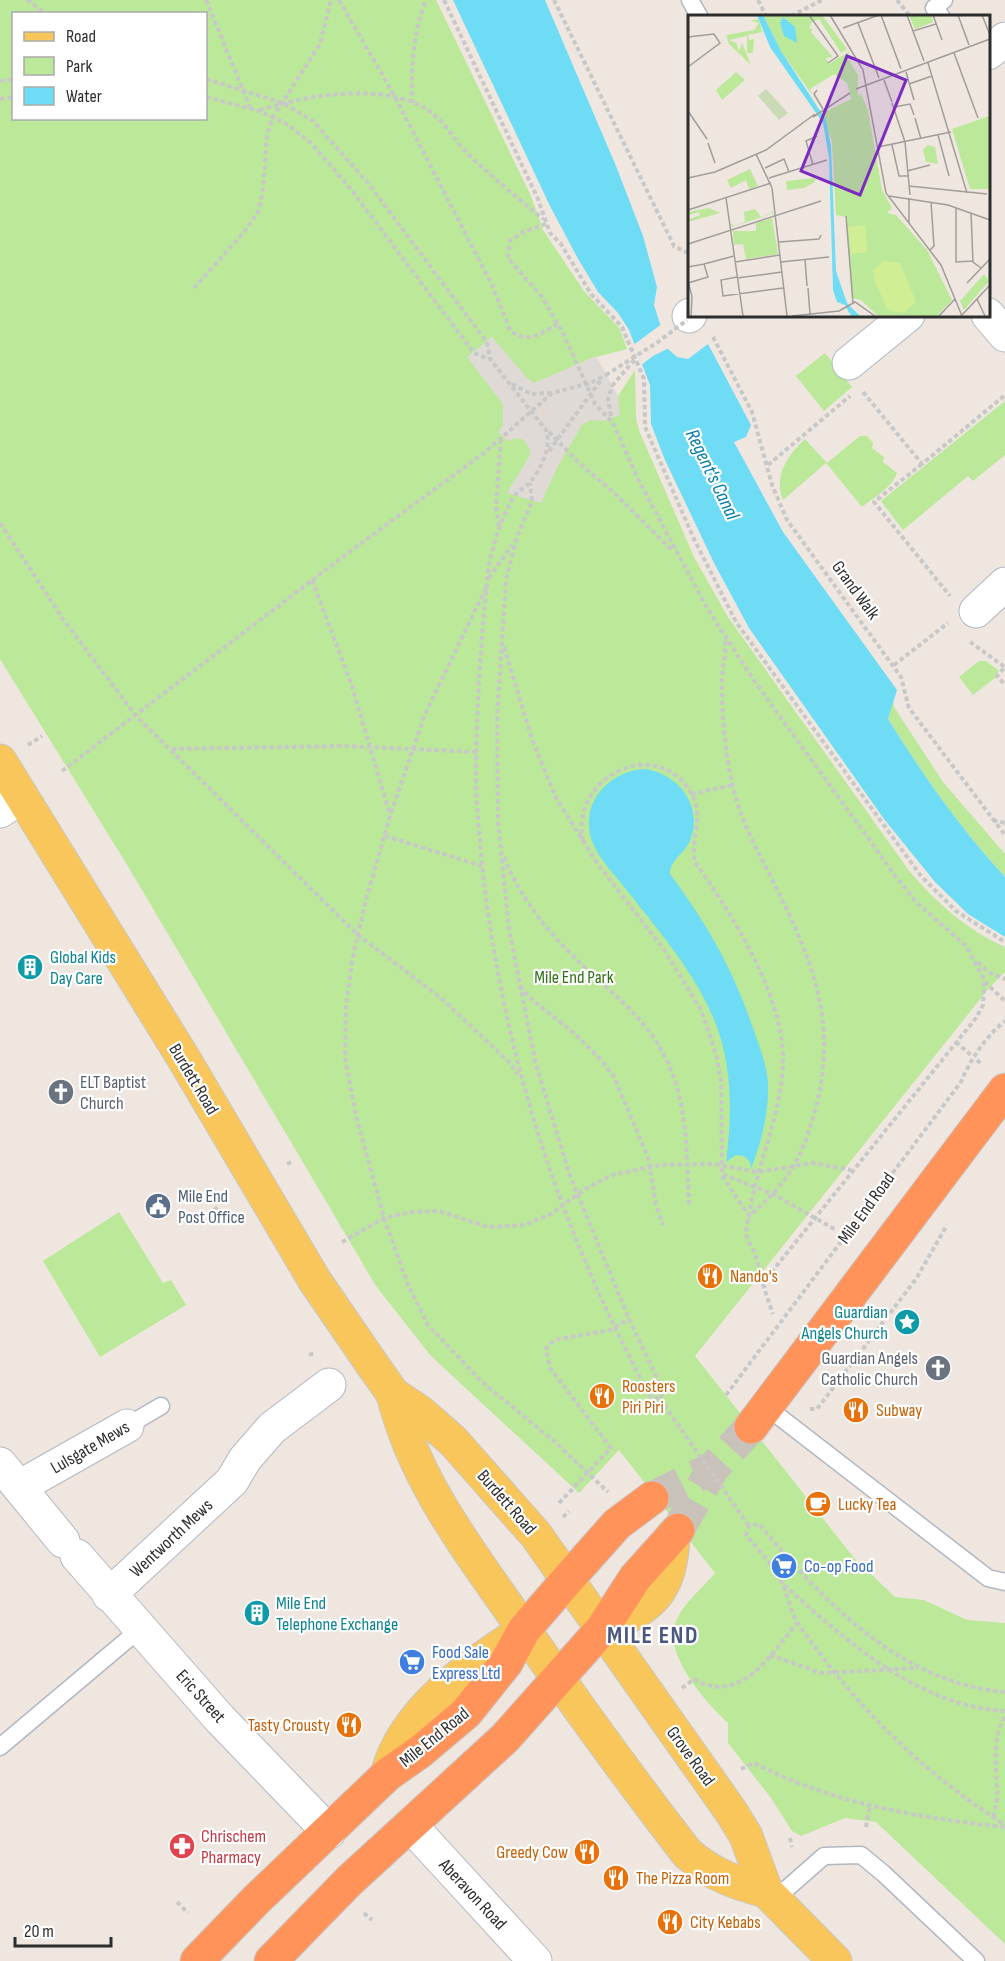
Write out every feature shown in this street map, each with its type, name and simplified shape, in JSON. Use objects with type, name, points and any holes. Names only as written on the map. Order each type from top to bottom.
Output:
[{"type":"highway","points":[[759,1418],[1005,1090]]},
{"type":"highway","name":"Mile End Road","points":[[197,1961],[256,1899],[387,1775],[421,1751],[466,1713],[506,1663],[524,1630],[568,1579],[617,1524],[652,1498]]},
{"type":"highway","points":[[271,1961],[349,1881],[505,1738],[551,1671],[602,1629],[635,1578],[675,1533]]},
{"type":"main road","name":"Burdett Road","points":[[0,761],[11,804],[183,1059],[315,1281],[393,1394],[400,1424],[421,1472],[453,1527],[551,1671]]},
{"type":"main road","name":"Burdett Road","points":[[393,1394],[420,1412],[453,1441],[526,1523],[602,1629]]},
{"type":"main road","name":"Grove Road","points":[[602,1629],[732,1813],[746,1836],[770,1895],[835,1961]]},
{"type":"main road","points":[[551,1671],[687,1853],[705,1868],[734,1883],[770,1895]]},
{"type":"street","points":[[990,51],[1005,39]]},
{"type":"street","points":[[854,375],[907,316]]},
{"type":"street","points":[[989,316],[1005,335]]},
{"type":"street","points":[[972,614],[1005,584]]},
{"type":"street","name":"Wentworth Mews","points":[[109,1595],[232,1480],[245,1459],[272,1428],[329,1384]]},
{"type":"street","name":"Lulsgate Mews","points":[[9,1482],[127,1426]]},
{"type":"street","name":"Eric Street","points":[[9,1482],[233,1732],[329,1832]]},
{"type":"street","name":"Aberavon Road","points":[[411,1826],[535,1961]]},
{"type":"lane","points":[[690,0],[698,15]]},
{"type":"lane","name":"Lulsgate Mews","points":[[127,1426],[161,1406]]},
{"type":"lane","points":[[759,1418],[831,1458],[988,1578],[1005,1582]]},
{"type":"lane","points":[[0,1747],[140,1629]]},
{"type":"lane","points":[[770,1895],[825,1856],[861,1855],[976,1961]]},
{"type":"path","points":[[27,0],[43,12]]},
{"type":"path","points":[[206,0],[251,108]]},
{"type":"path","points":[[194,288],[244,232],[258,212],[263,191],[267,134],[273,117],[320,44],[331,0]]},
{"type":"path","points":[[339,0],[395,97],[492,285],[510,330],[516,335],[529,338],[557,324]]},
{"type":"path","points":[[412,103],[414,50],[426,0]]},
{"type":"path","points":[[444,0],[538,199],[545,221],[591,294],[622,327],[642,375],[645,427],[694,539],[736,622],[921,876],[956,911],[1005,942]]},
{"type":"path","points":[[554,0],[674,246],[688,253]]},
{"type":"path","points":[[758,0],[766,15]]},
{"type":"path","points":[[793,15],[822,0]]},
{"type":"path","points":[[897,0],[910,15]]},
{"type":"path","points":[[207,79],[283,103],[314,121],[355,166],[487,342],[490,359],[556,441],[612,491],[679,559]]},
{"type":"path","points":[[259,111],[283,103],[335,95],[395,97],[412,103],[435,116],[469,155],[545,221]]},
{"type":"path","points":[[207,97],[251,108],[295,129],[322,156],[474,353],[490,359]]},
{"type":"path","points":[[545,221],[510,241],[507,252],[510,262],[542,297],[590,394],[597,406],[614,423]]},
{"type":"path","points":[[507,381],[531,394],[539,395],[585,383],[606,375],[645,350],[689,317]]},
{"type":"path","name":"Grand Walk","points":[[716,343],[752,412],[774,490],[787,520],[894,665],[904,683],[904,696],[909,708],[1005,835]]},
{"type":"path","points":[[645,350],[612,386],[609,406],[639,481],[679,559],[723,634],[908,893],[988,972],[1005,979]]},
{"type":"path","points":[[606,375],[545,456],[530,483],[514,495],[492,551],[487,584],[477,752],[477,803],[482,866],[500,991],[522,1082],[561,1207],[614,1327],[651,1398],[660,1399],[749,1526]]},
{"type":"path","points":[[768,465],[854,375],[922,464]]},
{"type":"path","points":[[62,771],[312,580],[484,453],[502,435],[557,391]]},
{"type":"path","points":[[1005,396],[874,502],[972,614],[970,645],[1005,668],[997,675],[1005,685]]},
{"type":"path","points":[[544,425],[548,440],[545,456]]},
{"type":"path","points":[[499,529],[496,506],[499,447],[502,435]]},
{"type":"path","points":[[530,483],[532,501],[517,537],[506,579],[497,727],[497,799],[509,929],[517,980],[549,1112],[576,1195],[628,1319],[663,1389],[660,1399]]},
{"type":"path","points":[[0,523],[63,619],[136,716],[358,934],[441,998],[472,1026],[510,1063],[522,1082]]},
{"type":"path","points":[[517,537],[496,566],[435,693],[390,816],[358,934],[346,1006],[345,1057],[356,1116],[384,1218],[408,1285],[428,1325],[482,1382],[554,1441],[611,1495]]},
{"type":"path","points":[[312,580],[352,686],[390,816]]},
{"type":"path","points":[[894,665],[946,624],[972,614]]},
{"type":"path","points":[[723,634],[726,649],[722,687],[733,785],[752,844],[781,898],[807,956],[821,1002],[825,1035],[820,1091],[806,1142],[794,1167],[775,1195],[749,1216]]},
{"type":"path","points":[[503,637],[510,670],[542,765],[556,798],[597,863],[665,951],[701,1010],[716,1054],[721,1081],[720,1165],[722,1174],[749,1216]]},
{"type":"path","points":[[31,743],[42,736]]},
{"type":"path","points":[[171,748],[369,747],[477,752]]},
{"type":"path","points":[[583,841],[581,824],[591,796],[604,778],[626,767],[651,765],[662,768],[678,779],[691,794],[699,821],[693,854],[695,862],[728,910],[747,946],[774,1009],[780,1031],[782,1077],[754,1186],[747,1236],[756,1257],[772,1314]]},
{"type":"path","points":[[691,794],[733,785]]},
{"type":"path","points":[[992,819],[1005,824]]},
{"type":"path","points":[[385,836],[482,866]]},
{"type":"path","points":[[501,851],[528,903],[546,928],[630,1006],[650,1034],[676,1083],[687,1163],[689,1207]]},
{"type":"path","points":[[970,952],[989,988],[1005,1001]]},
{"type":"path","points":[[762,1284],[814,1216],[956,1042],[983,1005],[983,978]]},
{"type":"path","points":[[517,980],[523,992],[559,1020],[607,1066],[651,1166],[656,1205],[663,1225]]},
{"type":"path","name":"Mile End Road","points":[[726,1395],[961,1082],[968,1067],[996,1028],[1005,1021]]},
{"type":"path","points":[[956,1042],[971,1055]]},
{"type":"path","points":[[977,1060],[982,1065]]},
{"type":"path","points":[[287,1164],[293,1161]]},
{"type":"path","points":[[342,1242],[384,1218],[411,1212],[439,1211],[488,1227],[506,1228],[540,1220],[576,1195],[612,1175],[651,1166],[687,1163],[720,1165],[758,1172],[813,1163],[851,1170]]},
{"type":"path","points":[[722,1174],[775,1195],[836,1230]]},
{"type":"path","points":[[214,1210],[220,1206]]},
{"type":"path","points":[[559,1503],[611,1448],[550,1368],[546,1349],[554,1340],[614,1327],[628,1319]]},
{"type":"path","points":[[563,1517],[569,1511]]},
{"type":"path","points":[[749,1526],[759,1524],[851,1622],[896,1655],[919,1668],[963,1685],[1005,1692]]},
{"type":"path","points":[[749,1526],[746,1535],[782,1583],[844,1638],[891,1671],[978,1709],[1005,1711]]},
{"type":"path","points":[[782,1583],[797,1622],[893,1739],[932,1773],[1005,1826]]},
{"type":"path","points":[[679,1690],[694,1680],[713,1687],[738,1684],[752,1675],[797,1622]]},
{"type":"path","points":[[770,1655],[804,1670],[837,1673],[919,1668]]},
{"type":"path","points":[[993,1817],[999,1799],[994,1747],[1005,1716]]},
{"type":"path","points":[[739,1770],[754,1763],[814,1791],[963,1822],[1005,1826]]},
{"type":"path","points":[[866,1827],[870,1804]]},
{"type":"path","points":[[790,1838],[792,1847]]},
{"type":"path","points":[[177,1902],[188,1913]]},
{"type":"path","points":[[364,1912],[372,1920]]},
{"type":"green space","name":"Mile End Park","points":[[0,0],[436,0],[531,196],[543,230],[584,291],[620,329],[627,349],[596,357],[618,396],[635,370],[636,419],[640,433],[695,559],[728,617],[910,872],[953,915],[1005,947],[1005,972],[989,988],[695,1356],[854,1558],[895,1597],[924,1600],[967,1620],[1005,1623],[1005,1944],[876,1822],[845,1818],[801,1836],[792,1831],[771,1798],[728,1743],[728,1723],[689,1678],[676,1650],[673,1636],[678,1617],[715,1573],[619,1450],[579,1493],[431,1356],[376,1286],[129,868],[0,659]]},
{"type":"green space","points":[[825,353],[852,387],[824,411],[796,376]]},
{"type":"green space","points":[[1005,401],[1005,455],[973,481],[968,476],[903,530],[881,501]]},
{"type":"green space","points":[[860,436],[867,436],[873,443],[872,448],[884,457],[883,462],[897,473],[882,492],[862,507],[826,463],[783,500],[780,483],[784,466],[805,439],[827,463]]},
{"type":"green space","points":[[979,661],[986,661],[999,671],[995,678],[973,695],[959,677]]},
{"type":"green space","points":[[893,701],[894,707],[943,782],[1005,854],[1005,877],[957,820],[901,740],[888,719]]},
{"type":"green space","points":[[119,1212],[163,1283],[171,1280],[186,1305],[100,1357],[43,1261]]},
{"type":"shaded area","points":[[492,337],[534,383],[596,356],[618,396],[620,415],[605,421],[590,420],[582,425],[558,466],[541,503],[507,493],[529,457],[530,450],[524,440],[517,438],[508,441],[498,432],[503,425],[503,404],[467,357]]},
{"type":"water","name":"Regent's Canal","points":[[453,0],[545,0],[616,166],[643,236],[657,287],[654,305],[668,349],[677,357],[688,359],[708,344],[751,425],[746,437],[734,442],[783,532],[897,690],[888,719],[901,740],[957,820],[1005,877],[1005,937],[968,914],[935,882],[884,819],[749,628],[714,563],[665,460],[651,424],[650,385],[629,330],[618,313],[598,292],[577,257],[550,206]]},
{"type":"water","points":[[645,769],[658,772],[679,786],[691,806],[694,818],[689,843],[674,862],[670,874],[697,912],[719,949],[738,988],[765,1064],[768,1084],[766,1117],[751,1169],[750,1162],[744,1156],[736,1155],[726,1162],[730,1109],[728,1074],[721,1039],[707,1004],[677,955],[604,862],[592,841],[589,827],[590,814],[593,802],[600,792],[619,776]]},
{"type":"pier","points":[[663,323],[671,347],[640,366],[632,346]]},
{"type":"tunnel","points":[[678,1530],[713,1468],[751,1427]]},
{"type":"tunnel","points":[[652,1498],[713,1468]]},
{"type":"place","name":"Global Kids Day Care","points":[[30,967]]},
{"type":"place","name":"ELT Baptist Church","points":[[61,1092]]},
{"type":"place","name":"Mile End Post Office","points":[[158,1206]]},
{"type":"place","name":"Nando's","points":[[710,1276]]},
{"type":"place","name":"Guardian Angels Church","points":[[907,1322]]},
{"type":"place","name":"Guardian Angels Catholic Church","points":[[938,1368]]},
{"type":"place","name":"Roosters Piri Piri","points":[[602,1396]]},
{"type":"place","name":"Subway","points":[[856,1410]]},
{"type":"place","name":"Lucky Tea","points":[[818,1504]]},
{"type":"place","name":"Co-op Food","points":[[784,1566]]},
{"type":"place","name":"Mile End Telephone Exchange","points":[[257,1613]]},
{"type":"place","name":"Food Sale Express Ltd","points":[[412,1662]]},
{"type":"place","name":"Tasty Crousty","points":[[349,1725]]},
{"type":"place","name":"Chrischem Pharmacy","points":[[182,1846]]},
{"type":"place","name":"Greedy Cow","points":[[587,1852]]},
{"type":"place","name":"The Pizza Room","points":[[616,1878]]},
{"type":"place","name":"City Kebabs","points":[[670,1922]]},
{"type":"district","name":"MILE END","points":[[653,1635]]}]
